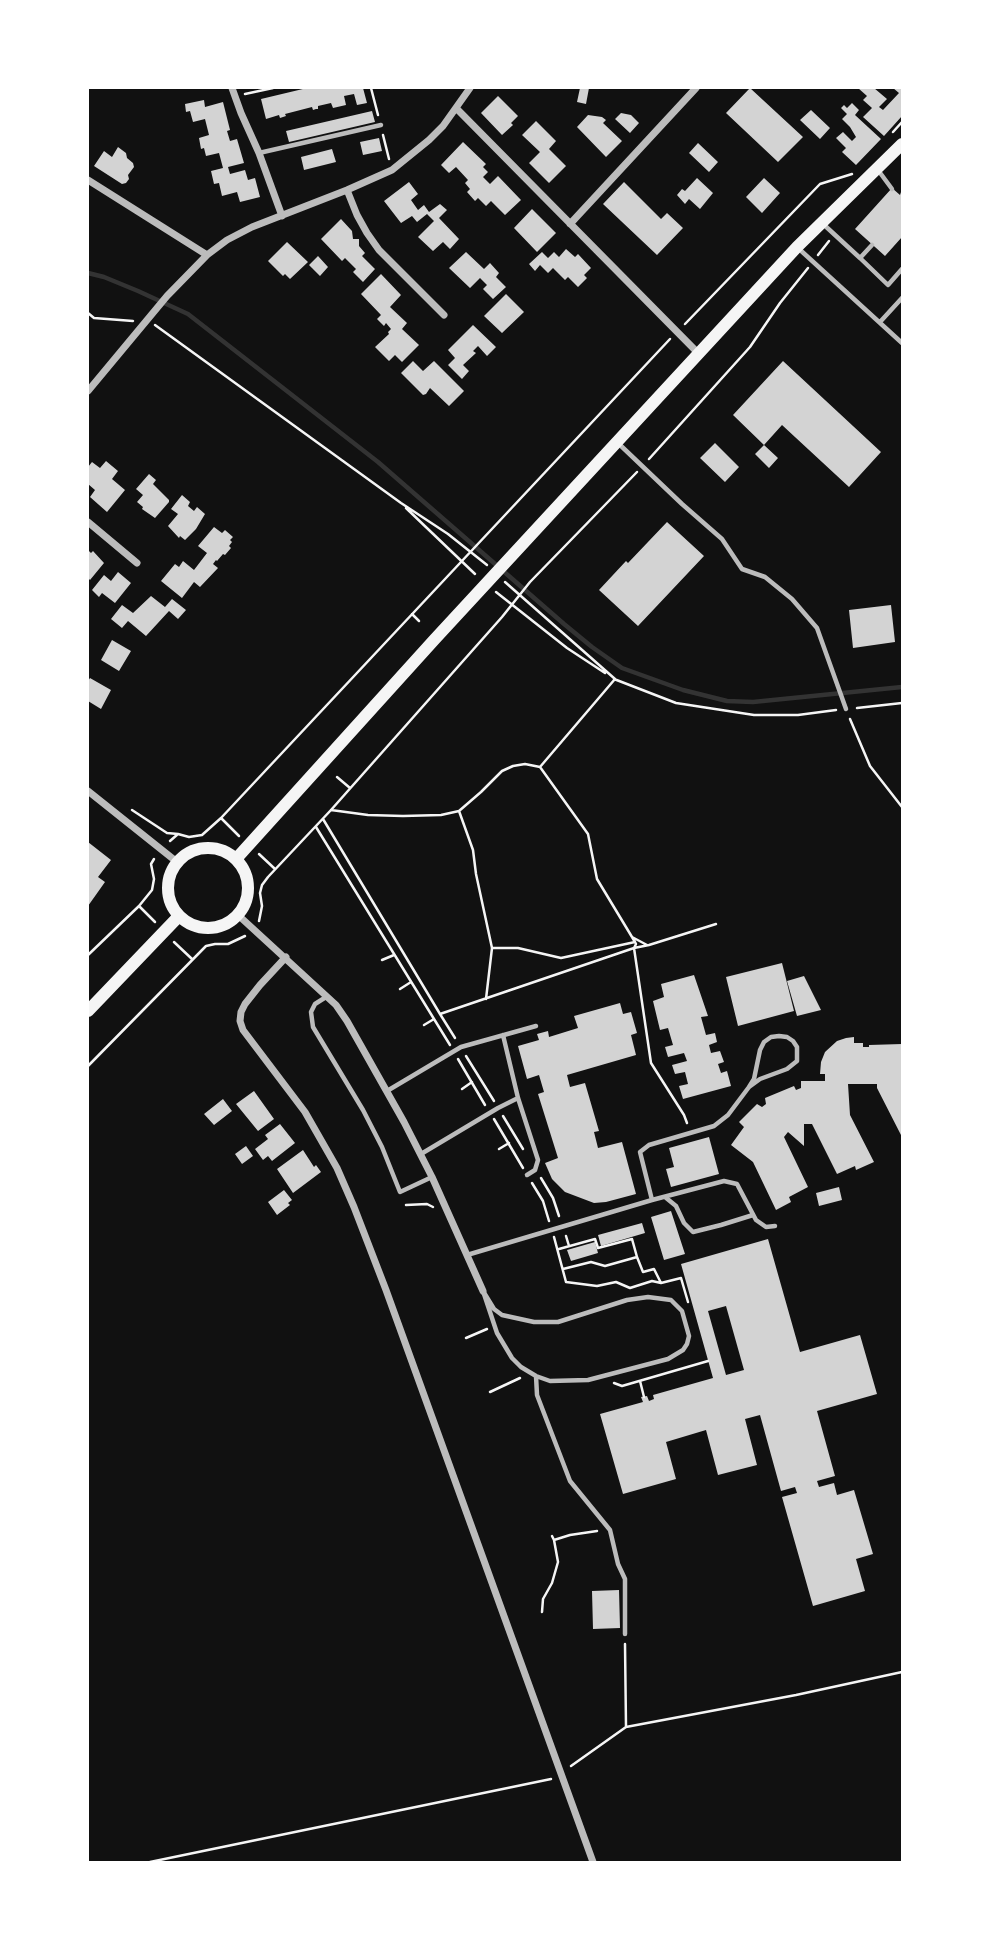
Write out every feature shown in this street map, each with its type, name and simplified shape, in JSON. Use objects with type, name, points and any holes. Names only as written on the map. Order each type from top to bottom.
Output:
[{"type":"main road","points":[[236,859],[797,247],[902,144]]},
{"type":"main road","points":[[201,848],[214,848],[236,859],[244,869],[248,893],[237,915],[228,923],[203,928],[179,916],[172,907],[167,882],[177,862],[189,852],[201,848]]},
{"type":"main road","points":[[88,1011],[179,916]]},
{"type":"street","points":[[232,88],[282,216]]},
{"type":"street","points":[[88,391],[167,296],[207,255],[244,231],[392,170],[443,126],[470,88]]},
{"type":"street","points":[[570,224],[696,88]]},
{"type":"street","points":[[457,109],[699,354]]},
{"type":"street","points":[[88,180],[207,255]]},
{"type":"street","points":[[348,190],[357,215],[379,250],[444,315]]},
{"type":"street","points":[[88,522],[137,563]]},
{"type":"street","points":[[88,791],[177,862]]},
{"type":"street","points":[[237,915],[336,1005],[347,1021],[421,1154],[483,1291]]},
{"type":"street","points":[[286,957],[245,1004],[240,1021],[243,1030],[304,1112],[337,1168],[386,1290],[593,1863]]},
{"type":"lane","points":[[259,153],[381,125]]},
{"type":"lane","points":[[876,168],[892,189]]},
{"type":"lane","points":[[822,222],[888,285],[902,269]]},
{"type":"lane","points":[[860,258],[872,245]]},
{"type":"lane","points":[[797,247],[902,343]]},
{"type":"lane","points":[[880,322],[902,298]]},
{"type":"lane","points":[[617,443],[722,539],[742,569],[765,578],[792,599],[817,628],[845,707]]},
{"type":"lane","points":[[326,997],[315,1004],[311,1012],[313,1027],[363,1110],[382,1147],[400,1192],[432,1177]]},
{"type":"lane","points":[[387,1091],[461,1047],[536,1026]]},
{"type":"lane","points":[[503,1035],[538,1160],[536,1170],[527,1175]]},
{"type":"lane","points":[[652,1200],[640,1152],[649,1145],[714,1126],[729,1115],[754,1079],[764,1042],[779,1036],[793,1041],[797,1047],[797,1061],[787,1069],[760,1079],[749,1087]]},
{"type":"lane","points":[[421,1154],[519,1098]]},
{"type":"lane","points":[[467,1255],[724,1181],[737,1184],[756,1220],[766,1227],[775,1226]]},
{"type":"lane","points":[[665,1196],[676,1206],[684,1223],[693,1232],[753,1215]]},
{"type":"lane","points":[[483,1291],[494,1309],[502,1315],[534,1322],[558,1322],[627,1300],[649,1297],[671,1300],[682,1311],[689,1336],[683,1350],[668,1359],[588,1380],[550,1381],[536,1376],[512,1359],[497,1333],[483,1291]]},
{"type":"lane","points":[[536,1376],[537,1395],[570,1481],[610,1530],[618,1564],[625,1579],[625,1634]]},
{"type":"path","points":[[235,96],[273,88]]},
{"type":"path","points":[[886,139],[902,122]]},
{"type":"path","points":[[132,810],[167,833],[189,837],[202,835],[221,818],[677,331],[820,184],[854,174]]},
{"type":"path","points":[[88,1066],[206,946],[228,944],[243,939],[253,929],[261,918],[262,885],[502,617],[530,582],[643,466],[750,347],[780,303],[835,234]]},
{"type":"path","points":[[88,313],[94,318],[134,321],[147,319],[448,534],[615,679]]},
{"type":"path","points":[[401,503],[461,562],[496,576],[511,605],[567,648],[615,679],[676,703],[754,715],[797,715],[845,707],[902,703]]},
{"type":"path","points":[[412,614],[419,621]]},
{"type":"path","points":[[540,767],[615,679]]},
{"type":"path","points":[[845,707],[870,766],[902,807]]},
{"type":"path","points":[[331,810],[368,815],[441,815],[459,811],[502,771],[525,764],[540,767],[588,834],[597,879],[636,944],[634,948],[651,1063],[684,1115],[690,1132]]},
{"type":"path","points":[[337,777],[350,788]]},
{"type":"path","points":[[459,811],[473,850],[492,948],[486,999]]},
{"type":"path","points":[[323,819],[523,1149]]},
{"type":"path","points":[[88,955],[152,890],[154,879],[151,864],[161,848],[177,834]]},
{"type":"path","points":[[139,905],[192,959]]},
{"type":"path","points":[[440,1014],[634,948],[649,946],[716,924]]},
{"type":"path","points":[[632,937],[649,946]]},
{"type":"path","points":[[492,948],[518,948],[561,958],[635,942]]},
{"type":"path","points":[[382,960],[394,955]]},
{"type":"path","points":[[400,989],[411,982]]},
{"type":"path","points":[[424,1025],[434,1019]]},
{"type":"path","points":[[462,1089],[472,1082]]},
{"type":"path","points":[[499,1149],[509,1143]]},
{"type":"path","points":[[536,1170],[553,1198],[569,1246]]},
{"type":"path","points":[[557,1249],[595,1239],[598,1248],[632,1239],[643,1272],[653,1269],[661,1283]]},
{"type":"path","points":[[563,1269],[591,1262],[605,1266],[637,1257]]},
{"type":"path","points":[[466,1338],[490,1327]]},
{"type":"path","points":[[640,1381],[644,1396]]},
{"type":"path","points":[[542,1612],[543,1599],[552,1583],[558,1562],[553,1538],[610,1530]]},
{"type":"path","points":[[625,1634],[626,1727]]},
{"type":"path","points":[[150,1863],[561,1776],[626,1727],[902,1672]]},
{"type":"building","points":[[307,88],[363,88],[367,103],[357,105],[354,94],[344,96],[346,105],[333,108],[331,103],[318,106],[318,109],[313,110],[312,107],[285,114],[286,116],[280,118],[279,115],[266,119],[261,99]]},
{"type":"building","points":[[580,88],[589,88],[586,104],[577,102]]},
{"type":"building","points":[[750,88],[803,137],[778,162],[726,113]]},
{"type":"building","points":[[858,88],[874,88],[887,99],[879,107],[883,110],[899,93],[893,88],[902,88],[902,116],[884,136],[863,117],[872,108],[863,100],[867,96]]},
{"type":"building","points":[[498,96],[518,116],[502,135],[481,113]]},
{"type":"building","points":[[204,100],[205,107],[223,102],[230,141],[237,139],[244,163],[228,167],[230,174],[245,170],[248,180],[255,178],[260,197],[240,202],[237,192],[222,196],[219,183],[214,184],[211,171],[223,168],[219,153],[206,156],[204,148],[201,149],[199,138],[209,135],[205,119],[193,122],[190,111],[186,112],[185,104]]},
{"type":"building","points":[[852,103],[859,110],[855,115],[881,139],[856,165],[842,152],[846,148],[836,138],[843,132],[852,141],[856,137],[842,119],[847,114],[841,108],[844,105],[847,108]]},
{"type":"building","points":[[811,110],[830,128],[820,139],[800,120]]},
{"type":"building","points":[[372,111],[375,122],[289,142],[286,131]]},
{"type":"building","points":[[621,113],[631,115],[639,123],[630,133],[615,119]]},
{"type":"building","points":[[588,115],[606,120],[603,123],[622,141],[606,157],[577,127]]},
{"type":"building","points":[[536,121],[556,141],[549,149],[566,166],[549,183],[529,163],[540,152],[522,135]]},
{"type":"building","points":[[379,138],[382,151],[363,155],[360,142]]},
{"type":"building","points":[[463,142],[486,164],[483,167],[488,172],[483,177],[490,184],[498,176],[521,200],[505,215],[491,201],[486,206],[478,198],[475,201],[467,192],[470,189],[465,183],[468,180],[456,167],[449,173],[441,165]]},
{"type":"building","points":[[698,143],[718,162],[709,172],[689,153]]},
{"type":"building","points":[[118,147],[126,153],[134,167],[128,175],[129,179],[122,184],[94,166],[104,151],[112,157]]},
{"type":"building","points":[[332,149],[336,162],[304,170],[301,157]]},
{"type":"building","points":[[697,178],[713,193],[700,209],[689,199],[685,204],[677,195],[682,189],[685,191]]},
{"type":"building","points":[[764,178],[780,193],[762,213],[746,197]]},
{"type":"building","points":[[409,182],[418,194],[411,200],[418,210],[424,205],[429,212],[440,204],[447,210],[439,218],[459,239],[450,249],[443,242],[433,251],[418,237],[434,221],[427,214],[417,222],[412,216],[401,223],[384,201]]},
{"type":"building","points":[[624,182],[661,219],[667,213],[683,228],[657,255],[603,204]]},
{"type":"building","points":[[892,188],[900,195],[902,189],[902,237],[885,256],[855,229]]},
{"type":"building","points":[[532,209],[556,233],[537,252],[514,228]]},
{"type":"building","points":[[341,219],[352,231],[353,239],[359,239],[359,246],[365,253],[362,256],[375,269],[363,282],[353,272],[356,269],[345,258],[342,261],[321,239]]},
{"type":"building","points":[[287,242],[308,262],[290,279],[285,274],[283,276],[268,261]]},
{"type":"building","points":[[566,249],[575,257],[578,254],[591,268],[584,275],[587,278],[578,287],[568,277],[565,280],[553,268],[548,273],[540,265],[535,271],[529,264],[542,252],[548,258],[554,252],[559,257]]},
{"type":"building","points":[[466,252],[484,269],[490,263],[499,273],[496,277],[506,287],[493,299],[483,289],[487,285],[480,278],[470,288],[449,268]]},
{"type":"building","points":[[318,256],[328,267],[320,276],[309,265]]},
{"type":"building","points":[[381,274],[401,295],[390,307],[407,323],[402,329],[419,345],[402,362],[395,355],[389,361],[375,347],[391,329],[377,319],[381,315],[361,294]]},
{"type":"building","points":[[506,294],[524,312],[502,333],[484,316]]},
{"type":"building","points":[[473,325],[496,347],[487,356],[478,346],[473,351],[476,353],[463,365],[469,371],[462,379],[448,365],[455,358],[448,350]]},
{"type":"building","points":[[413,361],[423,371],[434,361],[464,391],[449,406],[430,388],[423,395],[401,373]]},
{"type":"building","points":[[783,361],[881,452],[849,487],[782,425],[764,445],[733,415]]},
{"type":"building","points":[[715,443],[739,467],[725,482],[700,458]]},
{"type":"building","points":[[764,445],[778,458],[769,468],[755,454]]},
{"type":"building","points":[[106,461],[118,471],[112,479],[125,490],[107,512],[90,497],[95,490],[88,484],[88,467],[92,462],[100,468]]},
{"type":"building","points":[[149,474],[156,480],[153,484],[169,500],[155,518],[137,502],[143,495],[136,489]]},
{"type":"building","points":[[182,495],[190,502],[188,506],[194,511],[197,507],[205,514],[185,540],[180,536],[179,538],[168,526],[178,514],[171,509]]},
{"type":"building","points":[[667,522],[704,556],[638,626],[599,590]]},
{"type":"building","points":[[214,527],[222,533],[225,530],[233,537],[230,540],[231,548],[216,560],[213,564],[218,568],[200,587],[194,582],[182,598],[161,581],[175,564],[179,567],[183,561],[194,570],[207,553],[198,546]]},
{"type":"building","points":[[88,550],[91,553],[93,551],[104,563],[90,580],[88,578]]},
{"type":"building","points":[[118,572],[131,583],[115,603],[102,593],[99,597],[92,590],[104,575],[111,581]]},
{"type":"building","points":[[151,596],[165,607],[172,599],[186,610],[178,619],[169,611],[146,636],[128,621],[122,628],[111,619],[122,605],[133,613]]},
{"type":"building","points":[[891,605],[895,642],[853,648],[849,610]]},
{"type":"building","points":[[112,640],[131,651],[119,671],[101,660]]},
{"type":"building","points":[[90,678],[111,690],[101,709],[88,701]]},
{"type":"building","points":[[88,842],[111,860],[98,877],[105,882],[88,906]]},
{"type":"building","points":[[782,963],[794,1011],[738,1026],[726,977]]},
{"type":"building","points":[[694,975],[708,1016],[701,1017],[706,1035],[715,1033],[717,1042],[709,1045],[711,1053],[720,1051],[724,1062],[718,1064],[721,1073],[727,1071],[731,1086],[683,1099],[679,1086],[688,1084],[685,1072],[675,1074],[672,1065],[687,1061],[684,1053],[668,1057],[665,1047],[673,1045],[668,1028],[660,1030],[653,1001],[664,997],[661,984]]},
{"type":"building","points":[[804,976],[821,1010],[797,1016],[787,981]]},
{"type":"building","points":[[620,1003],[623,1014],[631,1012],[637,1033],[631,1035],[636,1055],[567,1075],[570,1087],[585,1083],[599,1131],[594,1132],[598,1148],[622,1142],[636,1194],[594,1203],[565,1192],[552,1179],[545,1163],[558,1158],[538,1094],[544,1092],[539,1075],[527,1079],[518,1046],[539,1040],[537,1034],[548,1031],[549,1037],[578,1028],[574,1016]]},
{"type":"building","points":[[854,1037],[854,1043],[863,1043],[863,1047],[902,1044],[902,1137],[877,1084],[848,1084],[850,1115],[874,1162],[837,1174],[812,1124],[804,1124],[804,1146],[788,1132],[784,1137],[808,1187],[789,1197],[791,1202],[776,1210],[753,1162],[731,1145],[744,1127],[739,1122],[757,1104],[762,1107],[766,1104],[765,1098],[794,1086],[796,1090],[801,1088],[801,1081],[825,1081],[825,1074],[820,1074],[825,1052],[837,1041]]},
{"type":"building","points":[[254,1091],[274,1119],[258,1131],[236,1104]]},
{"type":"building","points":[[223,1099],[232,1111],[214,1125],[204,1114]]},
{"type":"building","points":[[280,1124],[295,1143],[272,1161],[268,1156],[263,1160],[255,1149],[268,1139],[265,1135]]},
{"type":"building","points":[[709,1137],[719,1174],[671,1187],[666,1169],[674,1167],[669,1148]]},
{"type":"building","points":[[246,1146],[253,1156],[242,1164],[235,1154]]},
{"type":"building","points":[[303,1150],[314,1167],[316,1165],[321,1172],[293,1193],[277,1169]]},
{"type":"building","points":[[839,1187],[842,1200],[819,1206],[816,1193]]},
{"type":"building","points":[[284,1190],[292,1200],[288,1203],[290,1205],[277,1215],[268,1202]]},
{"type":"building","points":[[671,1211],[685,1254],[664,1260],[651,1217]]},
{"type":"building","points":[[642,1223],[645,1233],[601,1246],[598,1235]]},
{"type":"building","points":[[768,1239],[800,1352],[860,1335],[877,1394],[817,1411],[835,1476],[817,1481],[819,1487],[834,1483],[837,1495],[854,1490],[873,1554],[856,1559],[865,1591],[813,1606],[782,1497],[797,1493],[795,1487],[781,1491],[760,1415],[745,1419],[757,1465],[718,1475],[706,1430],[666,1442],[676,1479],[623,1494],[600,1414],[643,1402],[641,1397],[647,1396],[649,1401],[654,1399],[653,1395],[713,1378],[681,1264]],"holes":[[[726,1306],[744,1370],[726,1375],[708,1311]]]},
{"type":"building","points":[[595,1242],[598,1253],[571,1261],[567,1250]]},
{"type":"building","points":[[619,1590],[620,1628],[593,1629],[592,1591]]},
{"type":"waterway","points":[[88,273],[104,277],[188,314],[378,462],[564,624],[622,668],[683,690],[727,701],[753,702],[902,687]]}]
